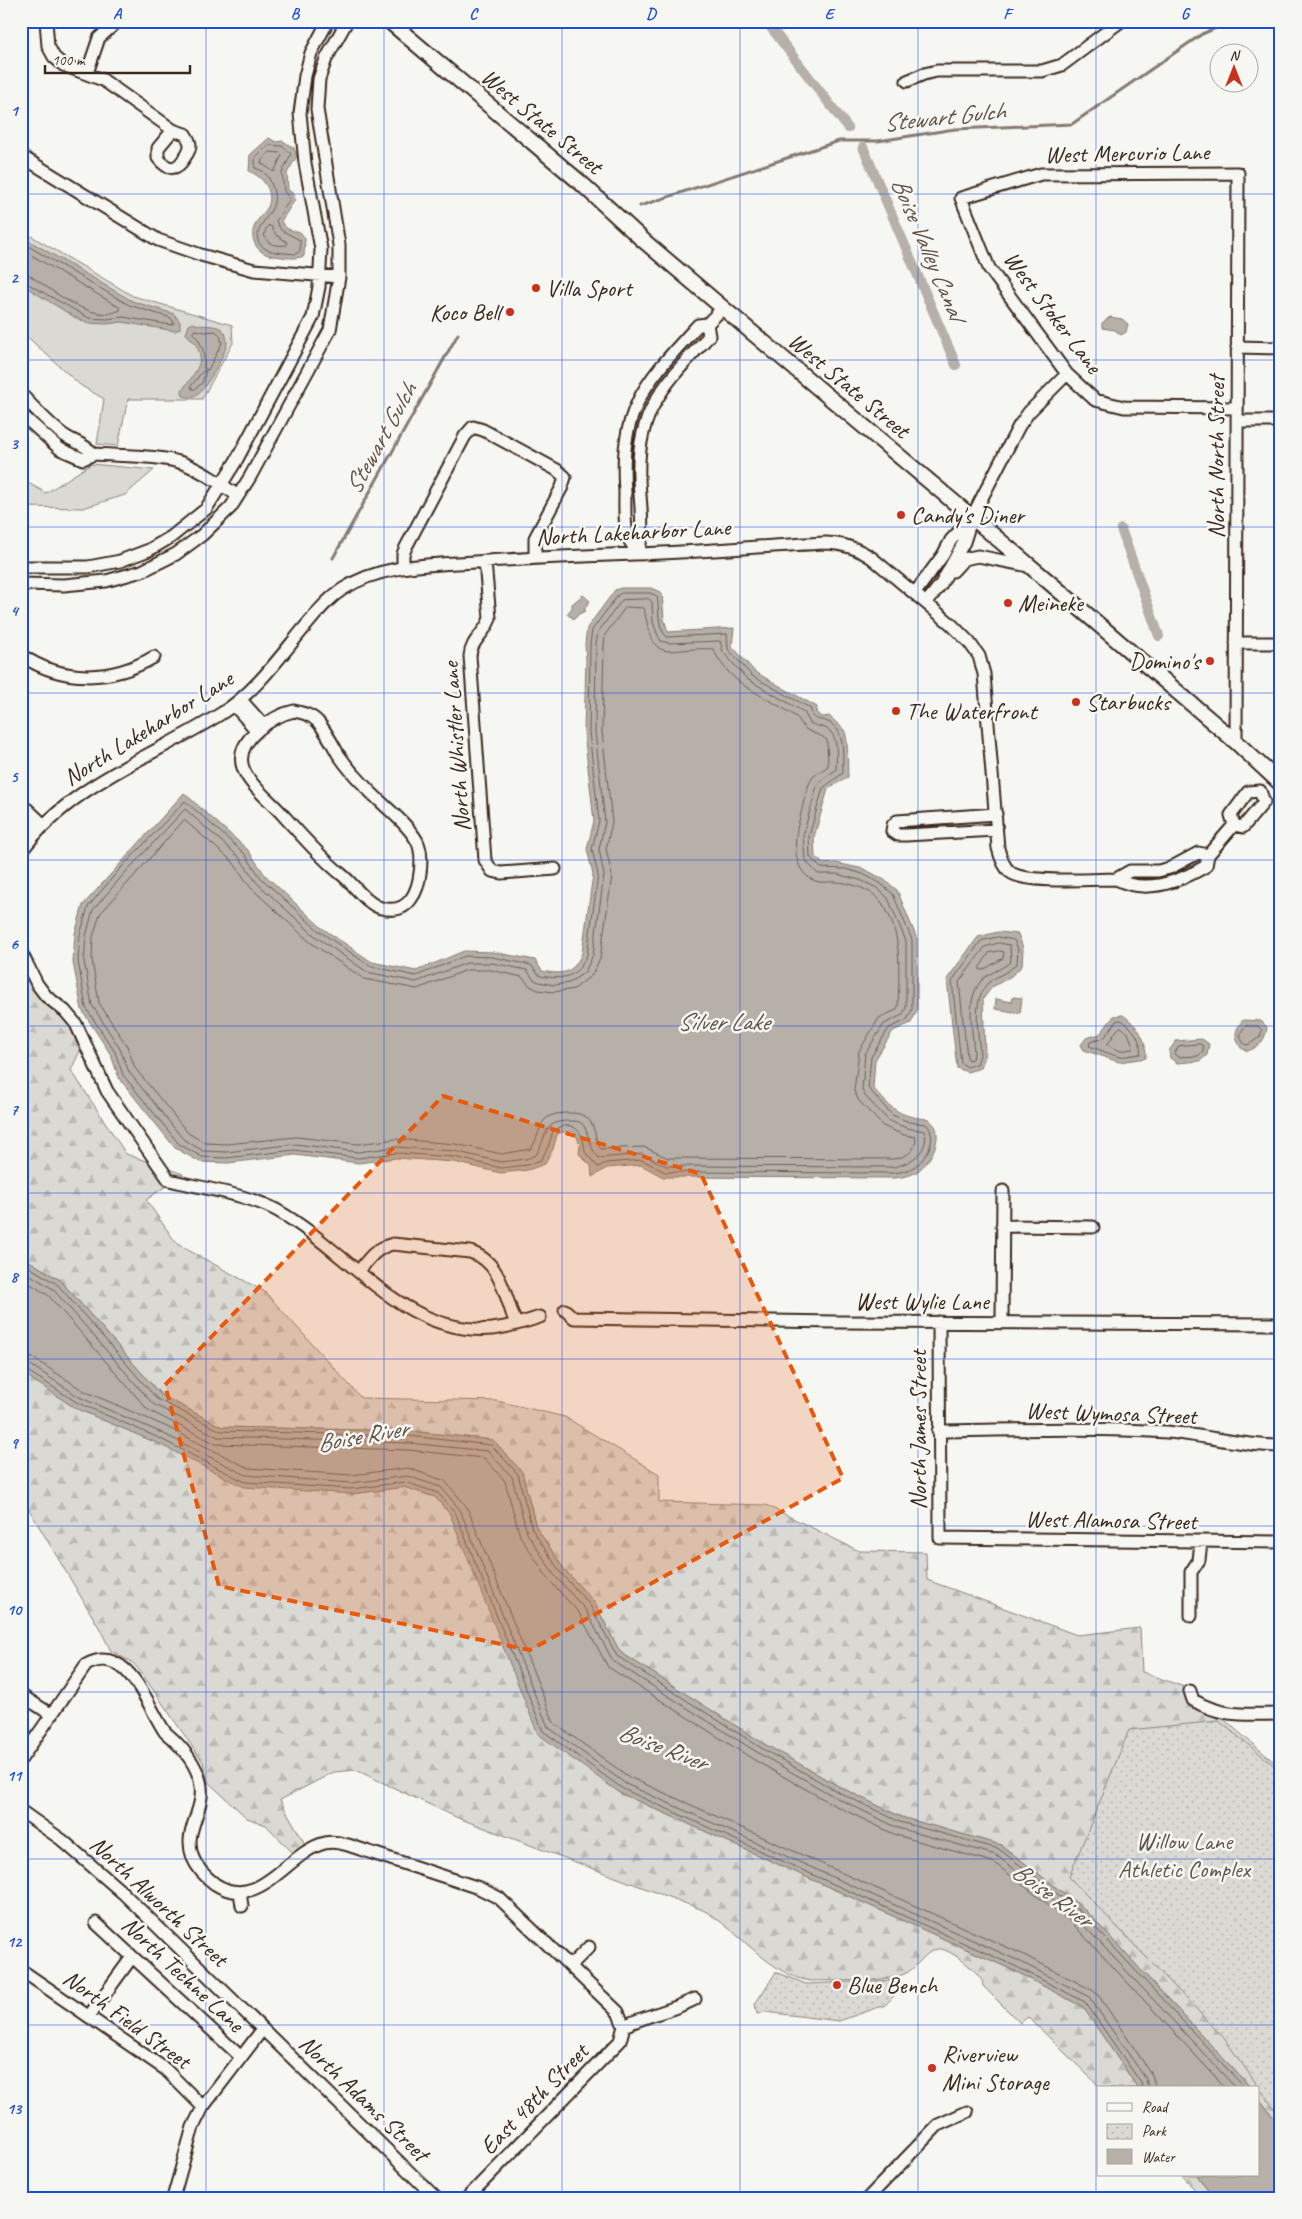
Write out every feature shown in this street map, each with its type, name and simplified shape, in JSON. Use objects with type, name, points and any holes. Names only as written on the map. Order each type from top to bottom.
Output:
[{"type":"main road","name":"West State Street","points":[[389,21],[582,184],[644,241],[1236,742],[1277,780]]},
{"type":"street","points":[[46,21],[48,46],[54,57],[63,66],[103,80],[155,118],[166,123],[173,130]]},
{"type":"street","points":[[87,73],[99,38],[118,21]]},
{"type":"street","points":[[21,567],[88,567],[120,561],[148,550],[171,537],[206,509],[222,485],[314,317],[320,276],[321,249],[305,163],[300,113],[305,76],[311,53],[328,21]]},
{"type":"street","points":[[21,584],[64,585],[106,580],[142,571],[176,554],[202,535],[231,507],[238,496],[330,330],[339,277],[339,245],[317,109],[320,79],[326,59],[347,21]]},
{"type":"street","points":[[907,81],[937,71],[1042,71],[1062,66],[1121,21]]},
{"type":"street","points":[[21,156],[158,240],[254,270],[339,277]]},
{"type":"street","name":"West Mercurio Lane","points":[[961,198],[1041,174],[1238,172]]},
{"type":"street","name":"North North Street","points":[[1236,742],[1238,172]]},
{"type":"street","name":"West Stoker Lane","points":[[961,198],[989,268],[1067,374],[1095,400],[1124,407],[1237,408]]},
{"type":"street","points":[[638,554],[627,534],[623,463],[628,426],[643,391],[653,376],[698,325],[707,324],[723,308]]},
{"type":"street","points":[[1237,347],[1281,348]]},
{"type":"street","points":[[941,584],[964,542],[972,517],[1019,426],[1029,412],[1067,374]]},
{"type":"street","points":[[21,394],[63,434],[84,444],[94,454]]},
{"type":"street","points":[[21,414],[60,449],[83,459],[94,454],[159,459],[184,464],[238,496]]},
{"type":"street","points":[[1237,421],[1281,421]]},
{"type":"street","points":[[403,567],[403,554],[406,547],[465,436],[473,427],[484,430],[557,470],[565,477],[562,487],[535,538],[535,558]]},
{"type":"street","points":[[914,593],[943,555],[951,540],[972,517]]},
{"type":"street","name":"North Lakeharbor Lane","points":[[21,852],[41,828],[84,791],[204,725],[238,702],[322,606],[342,590],[366,577],[403,567],[802,544],[843,544],[860,550],[926,603],[963,636],[980,656],[984,674],[998,848],[1002,861],[1011,872],[1026,879],[1116,880],[1130,871],[1158,871],[1170,868],[1198,853],[1208,855],[1234,825]]},
{"type":"street","points":[[926,603],[964,560],[971,557],[978,556],[1029,566]]},
{"type":"street","name":"North Whistler Lane","points":[[485,562],[490,618],[487,627],[474,642],[470,656],[485,860],[487,866],[492,871],[500,873],[554,869]]},
{"type":"street","points":[[1236,643],[1281,643]]},
{"type":"street","points":[[21,655],[39,666],[62,674],[96,677],[132,669],[154,657]]},
{"type":"street","points":[[238,702],[260,728]]},
{"type":"street","points":[[294,711],[306,714],[317,720],[340,756],[362,784],[411,832],[417,842],[420,854],[418,885],[406,905],[392,910],[379,907],[316,854],[281,813],[250,784],[242,759],[248,740],[260,728],[280,714],[294,711]]},
{"type":"street","name":"North Lakeharbor Lane","points":[[1234,825],[1231,815],[1248,792],[1260,791],[1277,780]]},
{"type":"street","name":"North Lakeharbor Lane","points":[[1234,825],[1243,827],[1264,802],[1260,791]]},
{"type":"street","points":[[21,809],[26,809],[41,828]]},
{"type":"street","points":[[996,814],[897,821],[893,825],[892,831],[898,835],[906,835],[996,830]]},
{"type":"street","points":[[21,816],[41,828]]},
{"type":"street","points":[[21,952],[37,984],[46,996],[65,1011],[76,1024],[107,1092],[169,1180],[255,1202],[276,1210],[297,1222],[406,1308],[438,1323],[472,1329],[493,1329],[540,1317]]},
{"type":"street","points":[[1002,1191],[1002,1322]]},
{"type":"street","points":[[1002,1226],[1093,1227]]},
{"type":"street","points":[[359,1271],[373,1254],[382,1247],[393,1244],[470,1252],[480,1255],[496,1271],[516,1324]]},
{"type":"street","name":"West Wylie Lane","points":[[565,1310],[574,1318],[1281,1324]]},
{"type":"street","name":"North James Street","points":[[939,1322],[938,1431],[940,1538]]},
{"type":"street","name":"West Wymosa Street","points":[[938,1431],[1100,1430],[1160,1432],[1254,1445],[1281,1446]]},
{"type":"street","name":"West Alamosa Street","points":[[940,1538],[1281,1542]]},
{"type":"street","points":[[1191,1616],[1191,1572],[1199,1560],[1201,1542]]},
{"type":"street","points":[[21,1759],[86,1665],[96,1660],[108,1659],[133,1676],[165,1732],[187,1756],[200,1777],[200,1803],[189,1836],[190,1849],[194,1861],[213,1882],[225,1890],[240,1892],[264,1884],[316,1846],[327,1843],[348,1845],[489,1892],[498,1898],[618,2012],[624,2026],[644,2017],[675,2009],[695,1999]]},
{"type":"street","points":[[1190,1691],[1193,1700],[1214,1711],[1234,1714],[1281,1714]]},
{"type":"street","points":[[21,1695],[52,1715]]},
{"type":"street","name":"North Alworth Street","points":[[21,1811],[62,1840],[94,1867],[262,2030]]},
{"type":"street","points":[[240,1892],[242,1906]]},
{"type":"street","name":"North Techne Lane","points":[[96,1923],[241,2057]]},
{"type":"street","points":[[571,1966],[589,1947]]},
{"type":"street","points":[[89,2016],[132,1957]]},
{"type":"street","name":"North Field Street","points":[[21,1970],[165,2070],[203,2108]]},
{"type":"street","name":"East 48th Street","points":[[468,2198],[620,2041],[624,2026]]},
{"type":"street","points":[[173,2198],[193,2126],[203,2108],[262,2030]]},
{"type":"street","name":"North Adams Street","points":[[262,2030],[436,2198]]},
{"type":"street","points":[[868,2198],[938,2125],[967,2112]]},
{"type":"highlighted area","points":[[443,1096],[701,1174],[843,1478],[530,1650],[219,1586],[165,1385]]},
{"type":"green space","points":[[21,230],[133,296],[232,325],[233,343],[202,399],[128,399],[118,446],[97,444],[104,399],[80,385],[21,331]]},
{"type":"green space","points":[[91,464],[154,470],[125,495],[83,508],[21,507],[21,479],[46,493]]},
{"type":"green space","points":[[21,952],[84,1042],[71,1070],[126,1154],[183,1174],[146,1200],[177,1244],[265,1292],[361,1398],[497,1401],[565,1417],[659,1474],[659,1502],[766,1505],[859,1551],[926,1552],[927,1580],[1077,1635],[1140,1628],[1142,1672],[1187,1688],[1281,1768],[1281,2127],[1260,2100],[1260,2086],[1249,2086],[1084,1909],[1001,1845],[901,1817],[840,1787],[766,1745],[620,1652],[594,1602],[564,1569],[536,1527],[522,1472],[493,1440],[410,1431],[222,1427],[161,1395],[60,1280],[21,1256]]},
{"type":"green space","points":[[21,1371],[75,1408],[157,1443],[352,1494],[404,1487],[435,1497],[450,1514],[620,1793],[1015,1971],[1083,2007],[1137,2086],[1099,2086],[1028,2017],[1020,2023],[983,1986],[982,1980],[974,1970],[943,1949],[933,1950],[909,1972],[895,1977],[812,1981],[797,1978],[769,1962],[716,1918],[703,1910],[458,1818],[356,1770],[334,1772],[280,1800],[305,1844],[293,1853],[266,1825],[247,1818],[208,1782],[203,1762],[140,1671],[133,1663],[111,1651],[100,1629],[21,1496]]},
{"type":"green space","name":"Willow Lane Athletic Complex","points":[[1219,1721],[1281,1771],[1281,2118],[1260,2086],[1258,2086],[1223,2037],[1069,1877],[1129,1730]]},
{"type":"green space","points":[[776,1972],[806,1984],[897,1980],[904,1986],[885,2005],[839,2021],[766,2012],[757,2014],[755,2004]]},
{"type":"green space","points":[[1183,2176],[1198,2176],[1213,2198],[1202,2198]]},
{"type":"water","points":[[269,138],[276,142],[283,141],[294,148],[297,156],[287,173],[288,190],[294,194],[295,200],[281,221],[286,228],[300,232],[305,238],[304,256],[297,258],[263,253],[254,240],[253,235],[257,221],[268,207],[270,199],[268,189],[262,180],[249,171],[250,155]]},
{"type":"water","points":[[21,236],[132,301],[174,314],[180,322],[180,329],[175,331],[122,322],[107,324],[88,323],[76,318],[21,284]]},
{"type":"water","points":[[1110,317],[1122,319],[1128,324],[1126,332],[1121,335],[1115,330],[1102,328],[1102,323]]},
{"type":"water","points":[[193,323],[219,328],[225,334],[227,344],[218,365],[203,388],[193,397],[189,397],[183,396],[182,390],[197,369],[200,356],[194,342],[186,334],[189,325]]},
{"type":"water","name":"Silver Lake","points":[[621,588],[651,588],[662,593],[664,619],[668,632],[734,628],[732,646],[755,672],[817,707],[816,713],[823,717],[829,716],[844,730],[847,745],[848,777],[828,789],[814,837],[815,856],[823,864],[836,863],[864,869],[883,879],[897,890],[917,939],[917,1010],[911,1023],[893,1031],[875,1060],[873,1088],[897,1111],[929,1119],[935,1126],[937,1141],[929,1159],[915,1173],[895,1178],[663,1177],[641,1165],[607,1168],[592,1177],[591,1166],[579,1154],[580,1145],[575,1132],[561,1132],[557,1135],[553,1149],[545,1164],[528,1170],[501,1173],[454,1162],[396,1158],[359,1163],[295,1155],[228,1163],[200,1162],[175,1148],[119,1078],[111,1055],[82,1010],[73,962],[75,934],[83,905],[184,793],[248,850],[265,875],[322,928],[372,962],[416,971],[464,951],[493,952],[535,960],[542,971],[562,973],[571,969],[582,953],[593,874],[587,849],[594,821],[584,732],[585,644],[587,628],[615,590]]},
{"type":"water","points":[[583,595],[590,601],[585,607],[585,611],[574,619],[567,614],[572,608],[572,604]]},
{"type":"water","points":[[998,932],[1018,934],[1023,948],[1022,966],[1010,977],[992,987],[983,999],[985,1056],[981,1068],[967,1072],[957,1068],[947,979],[978,937]]},
{"type":"water","points":[[1013,997],[1022,998],[1020,1013],[995,1009],[996,999],[1012,1002]]},
{"type":"water","points":[[1123,1015],[1133,1024],[1143,1039],[1146,1058],[1119,1062],[1084,1050],[1081,1045],[1086,1038],[1100,1034],[1114,1016]]},
{"type":"water","points":[[1243,1020],[1261,1021],[1267,1027],[1261,1042],[1248,1051],[1241,1048],[1236,1037],[1238,1027]]},
{"type":"water","points":[[1202,1039],[1209,1044],[1207,1055],[1200,1061],[1177,1063],[1170,1058],[1169,1051],[1176,1041]]},
{"type":"water","name":"Boise River","points":[[21,1256],[60,1280],[161,1395],[222,1427],[410,1431],[493,1440],[522,1472],[536,1527],[564,1569],[594,1602],[620,1652],[766,1745],[840,1787],[901,1817],[1001,1845],[1084,1909],[1249,2086],[1137,2086],[1083,2007],[1015,1971],[620,1793],[538,1734],[450,1514],[435,1497],[404,1487],[352,1494],[244,1487],[157,1443],[75,1408],[21,1372]]},
{"type":"water","points":[[1260,2100],[1281,2127],[1281,2198],[1213,2198],[1198,2176],[1260,2176]]},
{"type":"waterway","name":"Boise Valley Canal","points":[[766,21],[848,128]]},
{"type":"waterway","name":"Stewart Gulch","points":[[640,206],[839,141],[878,141],[955,129],[1072,124],[1202,34],[1232,21]]},
{"type":"waterway","name":"Boise Valley Canal","points":[[863,147],[956,365]]},
{"type":"waterway","name":"Stewart Gulch","points":[[333,558],[458,334]]},
{"type":"waterway","name":"Boise Valley Canal","points":[[1121,529],[1159,636]]},
{"type":"place","name":"Villa Sport","points":[[536,288]]},
{"type":"place","name":"Koco Bell","points":[[510,312]]},
{"type":"place","name":"Candy's Diner","points":[[901,515]]},
{"type":"place","name":"Meineke","points":[[1008,603]]},
{"type":"place","name":"Domino's","points":[[1210,661]]},
{"type":"place","name":"Starbucks","points":[[1076,702]]},
{"type":"place","name":"The Waterfront","points":[[896,711]]},
{"type":"place","name":"Blue Bench","points":[[837,1985]]},
{"type":"place","name":"Riverview Mini Storage","points":[[932,2068]]}]
